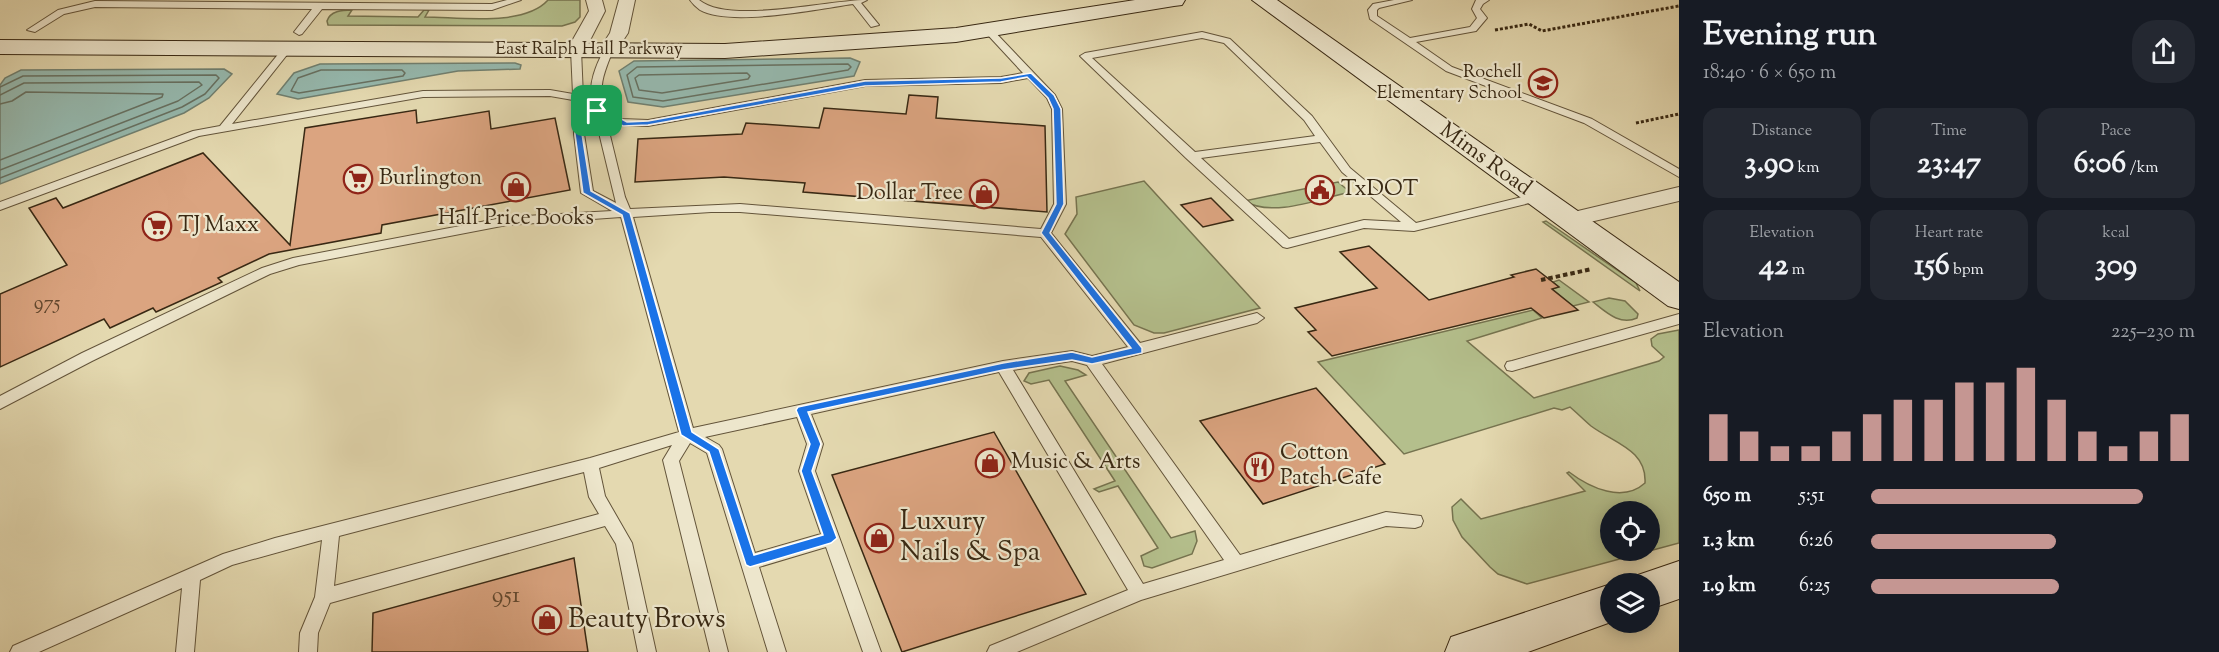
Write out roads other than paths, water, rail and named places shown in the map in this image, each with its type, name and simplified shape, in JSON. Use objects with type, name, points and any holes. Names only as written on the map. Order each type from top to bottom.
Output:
[{"type":"main road","name":"East Ralph Hall Parkway","points":[[614,41],[874,26],[1076,0]]},
{"type":"main road","name":"East Ralph Hall Parkway","points":[[0,47],[293,40],[614,41],[799,48],[888,42],[989,31],[1174,0]]},
{"type":"main road","name":"Mims Road","points":[[1263,0],[1679,298]]},
{"type":"main road","name":"East Ralph Hall Parkway","points":[[0,30],[293,40]]},
{"type":"main road","points":[[1660,587],[1679,580]]},
{"type":"main road","points":[[1467,652],[1600,607]]},
{"type":"street","points":[[581,41],[597,12],[594,0]]},
{"type":"street","points":[[614,41],[627,0]]},
{"type":"street","points":[[1569,220],[1677,191]]},
{"type":"lane","points":[[32,30],[49,17],[72,7],[94,4],[492,7],[517,0]]},
{"type":"lane","points":[[694,0],[704,11],[722,13],[765,12],[859,1],[874,26]]},
{"type":"lane","points":[[758,0],[765,12]]},
{"type":"lane","points":[[1408,0],[1376,6],[1372,10],[1373,17],[1407,41],[1469,78],[1588,121],[1677,191]]},
{"type":"lane","points":[[1407,41],[1473,29],[1482,18],[1476,9],[1479,2],[1485,0]]},
{"type":"lane","points":[[225,126],[319,6]]},
{"type":"lane","points":[[989,31],[1051,97],[1057,109],[1060,204],[1045,233]]},
{"type":"lane","points":[[1414,228],[1346,170],[1308,118],[1227,41],[1202,35],[1086,56],[1190,156],[1287,244],[1364,224],[1414,228],[1538,197]]},
{"type":"lane","points":[[581,41],[577,98],[587,193],[626,213]]},
{"type":"lane","points":[[614,41],[597,76],[595,92],[597,111],[619,197],[626,213],[687,435],[714,449],[777,652]]},
{"type":"lane","points":[[0,207],[178,138],[225,126],[442,92],[550,93],[577,98],[597,111],[626,124],[648,123],[865,83],[1001,80],[1029,75]]},
{"type":"lane","points":[[1190,156],[1322,138]]},
{"type":"lane","points":[[0,403],[87,357],[244,281],[297,261],[507,221],[626,213],[740,208],[1045,233],[1138,350]]},
{"type":"lane","points":[[20,652],[229,559],[275,545],[590,464],[687,435],[1003,366],[1072,356],[1092,361],[1257,318]]},
{"type":"lane","points":[[1512,366],[1679,320]]},
{"type":"lane","points":[[1092,361],[1237,564]]},
{"type":"lane","points":[[1003,366],[1140,592]]},
{"type":"lane","points":[[802,410],[815,444],[807,471],[872,652]]},
{"type":"lane","points":[[687,435],[671,460],[719,652]]},
{"type":"lane","points":[[590,464],[597,497],[624,543],[646,652]]},
{"type":"lane","points":[[324,597],[610,518]]},
{"type":"lane","points":[[996,652],[1140,592],[1386,519],[1415,521]]},
{"type":"lane","points":[[308,652],[309,633],[324,597],[331,532]]},
{"type":"lane","points":[[750,562],[831,538]]},
{"type":"lane","points":[[185,652],[192,575]]},
{"type":"water","points":[[850,58],[860,62],[854,76],[663,107],[628,102],[619,71],[634,61]]},
{"type":"water","points":[[515,63],[521,65],[520,69],[458,71],[298,99],[277,94],[294,73],[320,64]]},
{"type":"water","points":[[224,69],[232,74],[209,98],[184,113],[0,184],[0,85],[5,78],[21,70]]},
{"type":"place","name":"Rochell Elementary School","points":[[1543,83]]},
{"type":"place","name":"Burlington","points":[[358,179]]},
{"type":"place","name":"Half Price Books","points":[[516,187]]},
{"type":"place","name":"TxDOT","points":[[1320,190]]},
{"type":"place","name":"Dollar Tree","points":[[984,194]]},
{"type":"place","name":"TJ Maxx","points":[[157,226]]},
{"type":"place","name":"Music & Arts","points":[[990,463]]},
{"type":"place","name":"Cotton Patch Cafe","points":[[1259,467]]},
{"type":"place","name":"Luxury Nails & Spa","points":[[879,538]]},
{"type":"place","name":"Beauty Brows","points":[[547,620]]}]
